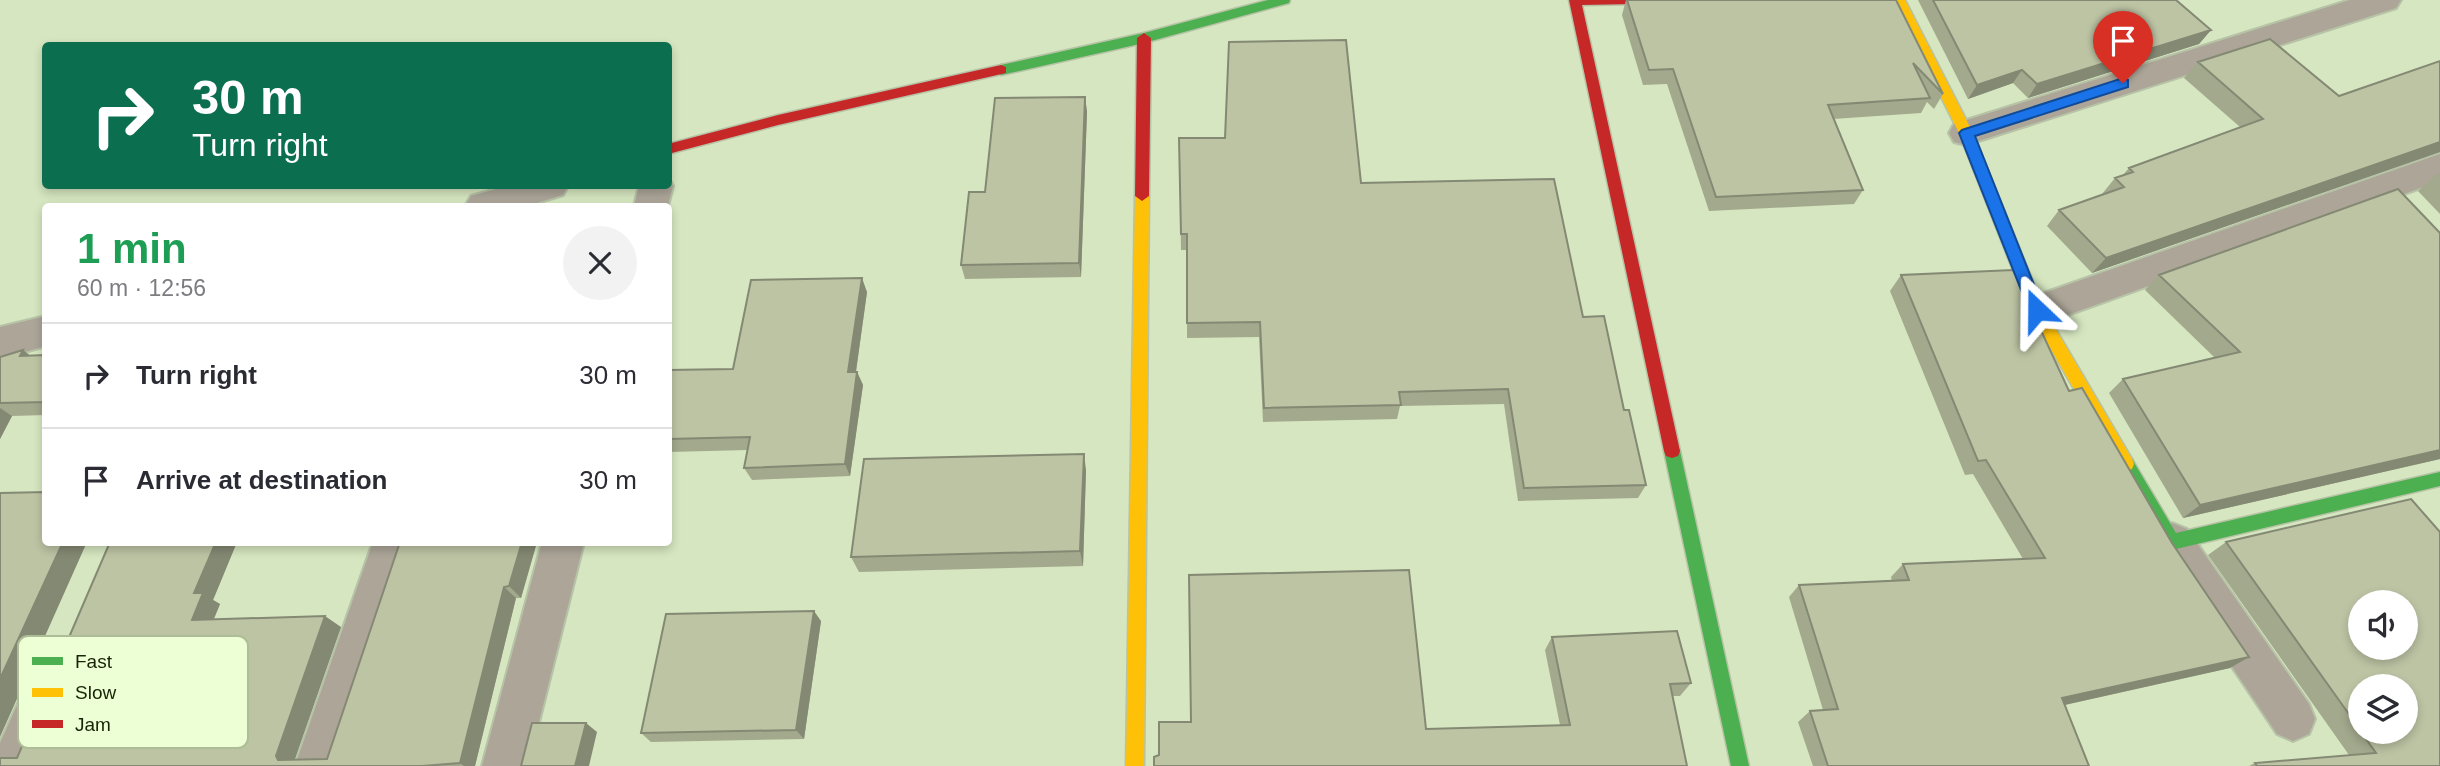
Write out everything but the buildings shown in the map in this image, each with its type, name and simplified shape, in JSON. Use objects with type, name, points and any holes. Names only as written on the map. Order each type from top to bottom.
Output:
[{"type":"street","points":[[672,148],[778,120],[1144,38],[1283,0]]},
{"type":"street","points":[[1635,0],[1572,1],[1740,766]]},
{"type":"street","points":[[1899,0],[1966,133],[2037,310],[2172,542],[2293,719]]},
{"type":"street","points":[[1966,133],[2385,0]]},
{"type":"street","points":[[1135,766],[1144,38]]},
{"type":"street","points":[[2037,310],[2440,167]]},
{"type":"street","points":[[2388,187],[2414,214]]},
{"type":"street","points":[[503,203],[542,189]]},
{"type":"street","points":[[0,342],[42,332]]},
{"type":"street","points":[[2172,542],[2412,503],[2440,479]]},
{"type":"street","points":[[318,766],[393,546]]},
{"type":"street","points":[[505,766],[562,546]]},
{"type":"street","points":[[13,766],[21,748]]},
{"type":"traffic: fast","points":[[1001,70],[1144,38],[1284,0]]},
{"type":"traffic: fast","points":[[1672,451],[1740,766]]},
{"type":"traffic: fast","points":[[2126,464],[2172,542],[2440,479]]},
{"type":"traffic: slow","points":[[1899,0],[1966,133],[2037,311],[2126,464]]},
{"type":"traffic: slow","points":[[1135,766],[1142,196]]},
{"type":"traffic: jam","points":[[1635,0],[1575,1],[1672,451]]},
{"type":"traffic: jam","points":[[1142,196],[1144,38]]},
{"type":"traffic: jam","points":[[672,148],[778,120],[1001,70]]},
{"type":"route","points":[[2037,310],[1966,133],[2123,83]]}]
